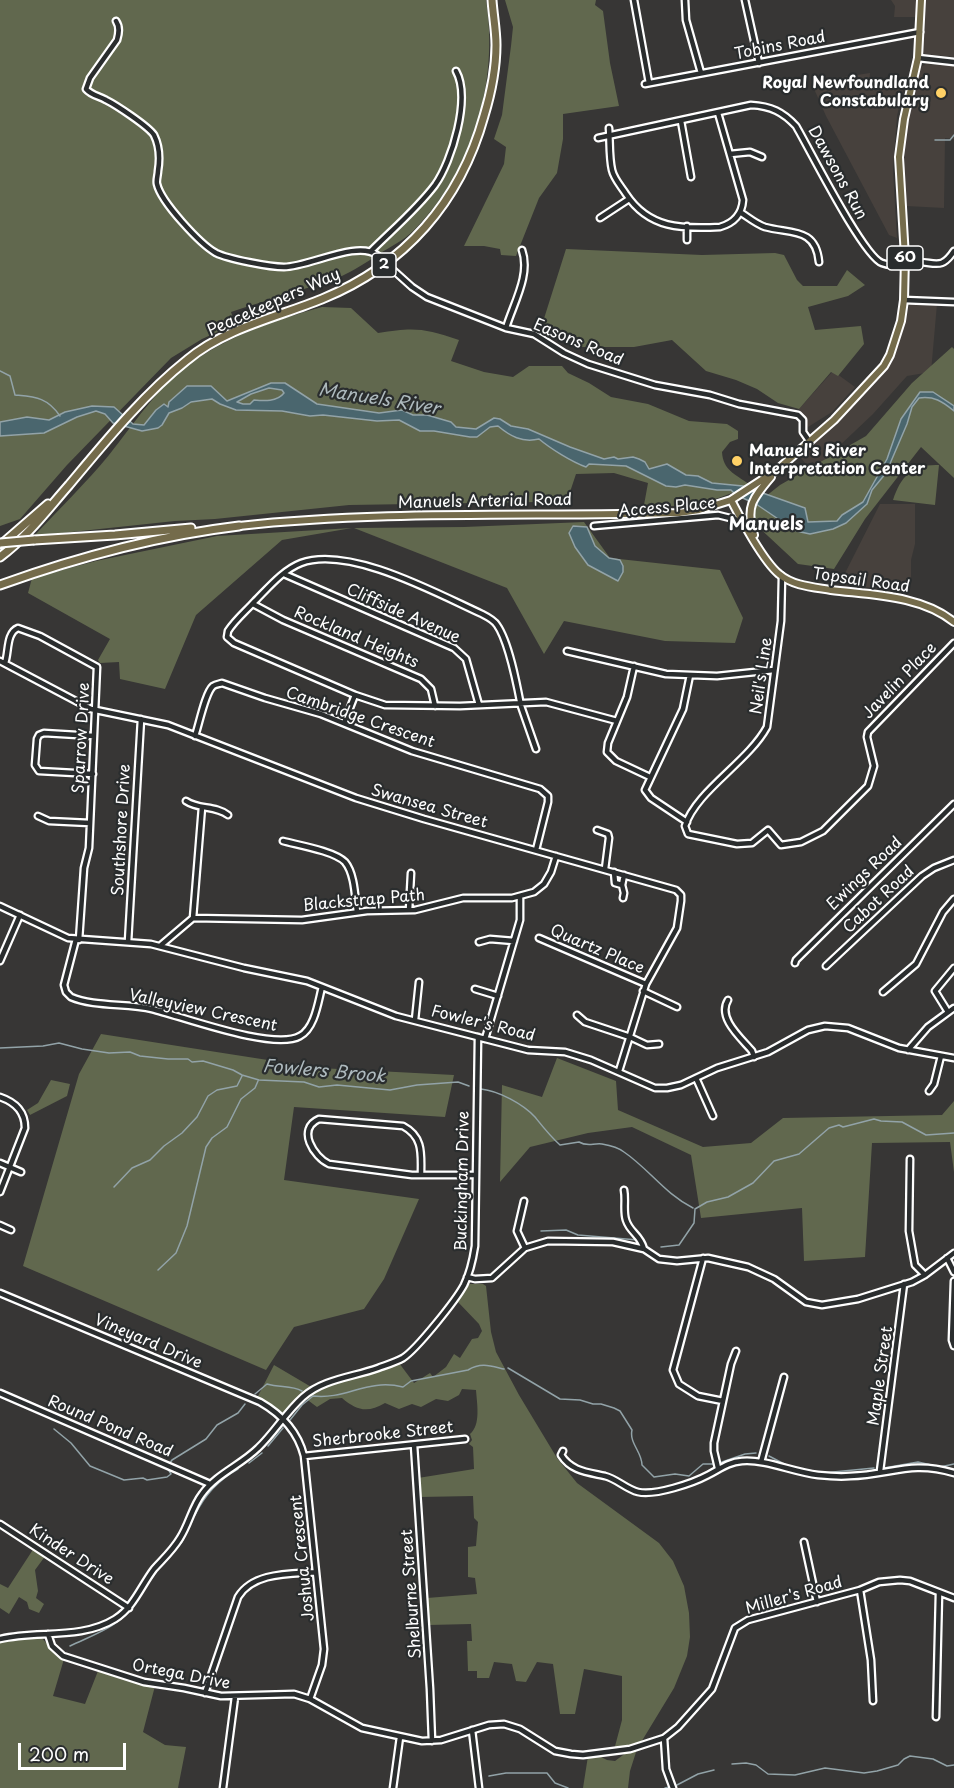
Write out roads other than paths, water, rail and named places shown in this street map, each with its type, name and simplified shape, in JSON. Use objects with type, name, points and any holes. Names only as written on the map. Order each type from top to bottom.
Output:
[{"type":"highway","name":"Peacekeepers Way","points":[[0,557],[35,524],[128,418],[188,358],[226,335],[325,298],[376,271],[408,246],[438,214],[461,178],[479,137],[491,91],[496,45],[492,0]]},
{"type":"highway","name":"Peacekeepers Way","points":[[0,544],[70,484]]},
{"type":"highway","points":[[0,544],[239,526]]},
{"type":"highway","points":[[0,585],[57,564],[125,546],[193,532],[239,526]]},
{"type":"main road","name":"60","points":[[734,498],[759,486],[834,420],[884,366],[895,344],[904,300],[905,264],[899,150],[918,58],[921,0]]},
{"type":"main road","points":[[756,543],[749,516],[759,486]]},
{"type":"main road","name":"Manuels Arterial Road","points":[[239,526],[287,521],[469,514],[650,514],[699,510],[734,498]]},
{"type":"main road","name":"Topsail Road","points":[[734,498],[737,513],[778,574],[802,586],[906,600],[930,607],[954,622]]},
{"type":"main road","points":[[699,510],[727,508],[737,513]]},
{"type":"street","name":"Tobins Road","points":[[634,0],[647,84],[920,32]]},
{"type":"street","points":[[686,0],[686,20],[701,73]]},
{"type":"street","points":[[745,0],[759,63]]},
{"type":"street","points":[[116,21],[119,25],[117,40],[87,83],[87,92],[117,105],[150,130],[159,154],[157,184],[176,214],[195,237],[217,253],[272,266],[296,266],[357,250],[371,251],[429,192],[442,174],[462,113],[460,83],[456,71]]},
{"type":"street","points":[[918,58],[954,62]]},
{"type":"street","name":"Dawsons Run","points":[[598,138],[717,113],[759,106],[771,108],[785,115],[796,126],[857,235],[870,254],[879,262],[885,265],[925,262],[939,265],[948,260],[954,251]]},
{"type":"street","points":[[609,128],[613,171],[640,213],[651,220],[667,225],[724,226],[734,220],[740,212],[743,196],[717,113]]},
{"type":"street","points":[[681,121],[691,177]]},
{"type":"street","points":[[730,154],[750,152],[762,158]]},
{"type":"street","points":[[600,218],[629,199]]},
{"type":"street","points":[[740,212],[762,226],[797,232],[812,241],[817,248],[819,262]]},
{"type":"street","points":[[687,226],[687,240]]},
{"type":"street","points":[[506,328],[523,277],[526,261],[522,250]]},
{"type":"street","name":"Easons Road","points":[[371,251],[427,297],[506,328],[534,334],[564,353],[588,364],[655,386],[710,395],[739,404],[798,415],[803,420],[802,432],[810,442]]},
{"type":"street","points":[[904,300],[954,302]]},
{"type":"street","name":"Access Place","points":[[594,526],[718,515],[742,521]]},
{"type":"street","points":[[536,749],[520,703],[514,673],[500,630],[494,621],[409,582],[352,561],[327,559],[308,561],[284,574],[226,635],[229,639],[341,689],[391,706],[479,705],[520,703],[550,702],[617,721]]},
{"type":"street","name":"Cliffside Avenue","points":[[284,574],[454,648],[466,659],[479,705]]},
{"type":"street","name":"Neil's Line","points":[[687,822],[707,794],[758,742],[767,727],[781,621],[782,576]]},
{"type":"street","name":"Rockland Heights","points":[[253,604],[283,620],[417,676],[431,689],[435,706]]},
{"type":"street","name":"Sparrow Drive","points":[[2,662],[11,632],[18,628],[40,636],[93,663],[98,669],[90,823],[77,939]]},
{"type":"street","name":"Javelin Place","points":[[687,822],[685,826],[688,834],[737,844],[752,843],[768,830],[781,845],[801,842],[823,831],[870,783],[874,763],[866,735],[869,730],[954,643]]},
{"type":"street","points":[[567,651],[666,674],[723,675],[774,670]]},
{"type":"street","name":"Swansea Street","points":[[2,662],[96,711],[168,725],[356,798],[672,888],[679,892],[681,908],[676,931],[643,991],[619,1071]]},
{"type":"street","points":[[634,666],[627,697],[607,745],[608,753],[616,761],[650,777]]},
{"type":"street","points":[[687,822],[647,795],[645,788],[683,710],[690,675]]},
{"type":"street","name":"Cambridge Crescent","points":[[195,736],[212,687],[222,683],[344,723],[412,751],[534,786],[548,796]]},
{"type":"street","points":[[344,723],[355,695]]},
{"type":"street","name":"Southshore Drive","points":[[129,942],[141,719]]},
{"type":"street","points":[[93,774],[39,771],[35,765],[39,735],[44,733],[94,736]]},
{"type":"street","points":[[536,850],[548,796],[556,795]]},
{"type":"street","points":[[186,801],[202,807],[217,809],[228,815]]},
{"type":"street","name":"Ewings Road","points":[[795,963],[875,880],[954,804]]},
{"type":"street","points":[[160,946],[193,918],[202,807]]},
{"type":"street","points":[[38,816],[49,821],[90,823]]},
{"type":"street","points":[[597,830],[608,834],[609,838],[605,869]]},
{"type":"street","points":[[283,841],[331,855],[345,862],[351,876],[357,912]]},
{"type":"street","name":"Blackstrap Path","points":[[193,918],[302,920],[357,912],[409,910],[436,906],[463,898],[520,897],[534,892],[544,884],[551,872],[555,856]]},
{"type":"street","name":"Cabot Road","points":[[826,966],[922,876],[954,860]]},
{"type":"street","points":[[614,872],[615,883],[622,885]]},
{"type":"street","points":[[409,910],[411,873]]},
{"type":"street","points":[[623,898],[624,875]]},
{"type":"street","points":[[485,1039],[521,916],[520,897]]},
{"type":"street","points":[[883,992],[916,964],[954,898]]},
{"type":"street","name":"Fowler's Road","points":[[0,906],[65,937],[160,946],[322,987],[396,1016],[528,1050],[565,1052],[658,1088],[679,1086],[717,1068],[771,1051],[808,1030],[830,1026],[851,1029],[891,1046],[954,1058]]},
{"type":"street","points":[[0,962],[20,915]]},
{"type":"street","name":"Quartz Place","points":[[539,938],[646,984]]},
{"type":"street","name":"Valleyview Crescent","points":[[77,939],[64,985],[70,997],[149,1008],[252,1036],[286,1040],[302,1035],[310,1025],[322,987]]},
{"type":"street","points":[[478,942],[490,939],[514,941]]},
{"type":"street","points":[[948,1012],[935,991],[954,968]]},
{"type":"street","points":[[415,1020],[419,982]]},
{"type":"street","points":[[475,989],[498,996]]},
{"type":"street","points":[[643,991],[677,1007]]},
{"type":"street","points":[[728,1000],[725,1007],[726,1016],[754,1057]]},
{"type":"street","points":[[908,1050],[928,1027],[954,1008]]},
{"type":"street","points":[[578,1015],[585,1022],[647,1045],[659,1044]]},
{"type":"street","name":"Buckingham Drive","points":[[0,1639],[19,1635],[73,1632],[113,1620],[129,1608],[149,1576],[178,1541],[198,1499],[210,1484],[250,1456],[300,1400],[316,1388],[404,1357],[447,1307],[462,1288],[475,1246],[478,1037]]},
{"type":"street","points":[[928,1091],[934,1084],[941,1056]]},
{"type":"street","points":[[696,1078],[713,1116]]},
{"type":"street","points":[[0,1097],[18,1107],[25,1122],[24,1134],[0,1192]]},
{"type":"street","points":[[421,1175],[421,1147],[417,1138],[407,1128],[394,1124],[319,1119],[310,1127],[308,1137],[311,1146],[325,1162],[334,1166],[421,1175],[476,1175]]},
{"type":"street","points":[[910,1159],[909,1231],[915,1265],[925,1275]]},
{"type":"street","points":[[0,1163],[21,1172]]},
{"type":"street","points":[[624,1190],[625,1219],[630,1228],[642,1239],[644,1249]]},
{"type":"street","points":[[524,1201],[517,1231],[525,1248]]},
{"type":"street","points":[[0,1225],[11,1230]]},
{"type":"street","points":[[467,1277],[492,1278],[525,1248],[548,1241],[613,1242],[644,1249],[659,1259],[677,1261],[703,1258],[758,1270],[804,1301],[815,1305],[851,1301],[904,1284],[925,1275],[954,1253]]},
{"type":"street","points":[[703,1258],[685,1318],[673,1370],[679,1384],[698,1396],[723,1401]]},
{"type":"street","points":[[947,1258],[954,1272]]},
{"type":"street","points":[[954,1281],[952,1342],[954,1346]]},
{"type":"street","name":"Maple Street","points":[[880,1472],[904,1284]]},
{"type":"street","name":"Vineyard Drive","points":[[0,1293],[260,1402],[284,1419]]},
{"type":"street","points":[[718,1468],[714,1443],[731,1364],[736,1351]]},
{"type":"street","points":[[762,1462],[784,1377]]},
{"type":"street","name":"Round Pond Road","points":[[0,1393],[210,1484]]},
{"type":"street","name":"Joshua Crescent","points":[[284,1419],[299,1440],[304,1455],[324,1655],[310,1699]]},
{"type":"street","name":"Sherbrooke Street","points":[[304,1455],[465,1439]]},
{"type":"street","name":"Shelburne Street","points":[[414,1445],[432,1741]]},
{"type":"street","points":[[563,1451],[561,1455],[566,1463],[577,1469],[608,1477],[638,1492],[666,1489],[708,1475],[718,1468],[739,1461],[762,1462],[793,1472],[818,1475],[850,1476],[923,1467],[954,1473]]},
{"type":"street","name":"Kinder Drive","points":[[0,1524],[129,1608]]},
{"type":"street","points":[[804,1542],[817,1602]]},
{"type":"street","points":[[205,1693],[238,1598],[245,1588],[269,1577],[316,1572]]},
{"type":"street","name":"Miller's Road","points":[[664,1738],[691,1714],[712,1689],[735,1628],[748,1620],[860,1590],[879,1582],[910,1581],[954,1598]]},
{"type":"street","points":[[860,1590],[871,1660],[873,1701]]},
{"type":"street","points":[[936,1717],[939,1593]]},
{"type":"street","name":"Ortega Drive","points":[[48,1634],[54,1648],[68,1659],[144,1682],[235,1697],[289,1694],[310,1699],[369,1730],[400,1737],[432,1741],[495,1724],[509,1725],[520,1729],[551,1749],[575,1755],[615,1752],[664,1738]]},
{"type":"street","points":[[223,1788],[235,1697]]},
{"type":"street","points":[[472,1730],[479,1788]]},
{"type":"street","points":[[393,1788],[400,1737]]},
{"type":"street","points":[[664,1738],[666,1769],[674,1788]]},
{"type":"water","points":[[271,383],[285,383],[317,404],[379,413],[402,410],[413,415],[427,415],[451,422],[456,427],[476,429],[494,418],[500,419],[511,426],[528,429],[604,459],[633,457],[645,462],[649,469],[667,464],[686,475],[698,476],[712,483],[743,486],[805,508],[808,522],[837,521],[842,515],[863,502],[887,459],[901,419],[920,392],[933,392],[954,406],[954,411],[938,400],[919,398],[912,407],[886,473],[872,490],[867,504],[846,523],[833,529],[810,534],[796,531],[731,490],[685,485],[666,486],[626,466],[589,464],[586,467],[562,455],[539,439],[517,438],[498,426],[490,427],[477,437],[470,437],[420,431],[399,420],[377,421],[323,415],[310,416],[282,411],[236,410],[212,399],[191,402],[169,413],[158,428],[142,431],[113,423],[105,414],[96,411],[77,417],[44,433],[0,436],[0,422],[27,417],[49,420],[65,412],[92,406],[114,407],[133,424],[144,425],[156,410],[164,404],[168,407],[169,402],[187,386],[211,386],[227,401]],"holes":[[[269,388],[282,390],[284,393],[274,399],[254,400],[250,404],[237,402]]]},
{"type":"water","points":[[573,526],[587,527],[595,546],[609,558],[620,560],[623,572],[618,581],[588,565],[575,547],[569,533]]},
{"type":"waterway","points":[[935,140],[950,140],[954,135]]},
{"type":"waterway","points":[[0,371],[10,376],[15,395],[45,402],[60,416]]},
{"type":"waterway","name":"Fowlers Brook","points":[[0,1048],[59,1043],[109,1053],[130,1052],[140,1056],[188,1059],[192,1062],[203,1061],[259,1080],[304,1082],[319,1087],[337,1085],[390,1090],[417,1085],[458,1082],[469,1086]]},
{"type":"waterway","points":[[114,1187],[132,1168],[150,1160],[182,1133],[197,1117],[208,1096],[217,1090],[237,1086],[242,1076]]},
{"type":"waterway","points":[[158,1270],[176,1253],[187,1226],[206,1147],[212,1138],[227,1127],[241,1099],[255,1088],[258,1081]]},
{"type":"waterway","name":"Fowlers Brook","points":[[481,1089],[503,1095],[524,1107],[560,1145],[579,1142],[587,1145],[602,1144],[622,1151],[665,1189],[693,1208]]},
{"type":"waterway","name":"Fowlers Brook","points":[[695,1209],[707,1202],[728,1197],[753,1183],[774,1161],[799,1154],[829,1128],[839,1125],[843,1127],[874,1119],[902,1122],[926,1135],[954,1133]]},
{"type":"waterway","points":[[661,1247],[679,1245],[694,1223],[695,1209]]},
{"type":"waterway","points":[[541,1231],[566,1230],[578,1235],[638,1240]]},
{"type":"waterway","points":[[290,1420],[313,1396],[336,1395],[378,1385],[403,1387],[411,1381],[482,1365],[504,1369]]},
{"type":"waterway","points":[[508,1368],[560,1399],[601,1404],[620,1411],[632,1430],[632,1439],[642,1465],[654,1477],[675,1474],[689,1476],[703,1464],[716,1464]]},
{"type":"waterway","points":[[255,1394],[267,1384],[302,1391]]},
{"type":"waterway","points":[[170,1463],[206,1439],[217,1425],[238,1413],[245,1404]]},
{"type":"waterway","points":[[268,1446],[283,1428]]},
{"type":"waterway","points":[[54,1429],[71,1443],[90,1466],[124,1480],[167,1477],[171,1474],[168,1469]]},
{"type":"waterway","points":[[249,1463],[262,1453]]},
{"type":"waterway","points":[[722,1462],[745,1454],[756,1453]]},
{"type":"waterway","points":[[769,1456],[790,1467]]},
{"type":"waterway","points":[[884,1468],[918,1462],[940,1467],[954,1464]]},
{"type":"waterway","points":[[806,1471],[823,1473],[874,1468]]},
{"type":"waterway","points":[[195,1515],[213,1488],[238,1469]]},
{"type":"waterway","points":[[173,1552],[182,1542],[192,1521]]},
{"type":"waterway","points":[[159,1568],[170,1556]]},
{"type":"waterway","points":[[151,1579],[156,1572]]},
{"type":"waterway","points":[[139,1598],[148,1583]]},
{"type":"waterway","points":[[70,1646],[114,1624],[136,1603]]},
{"type":"waterway","points":[[732,1764],[756,1765],[768,1774],[795,1775],[825,1768],[864,1773],[877,1771],[898,1765],[910,1756],[933,1759],[947,1766],[954,1765]]},
{"type":"waterway","points":[[677,1785],[698,1774],[714,1770]]},
{"type":"waterway","points":[[489,1776],[506,1773],[547,1773],[555,1783],[568,1788]]},
{"type":"waterway","points":[[665,1788],[670,1787]]},
{"type":"place","name":"Royal Newfoundland Constabulary","points":[[941,93]]},
{"type":"place","name":"Manuel's River Interpretation Center","points":[[737,461]]},
{"type":"district","name":"Manuels","points":[[766,525]]},
{"type":"water label","name":"Manuels River","points":[[379,400]]}]
